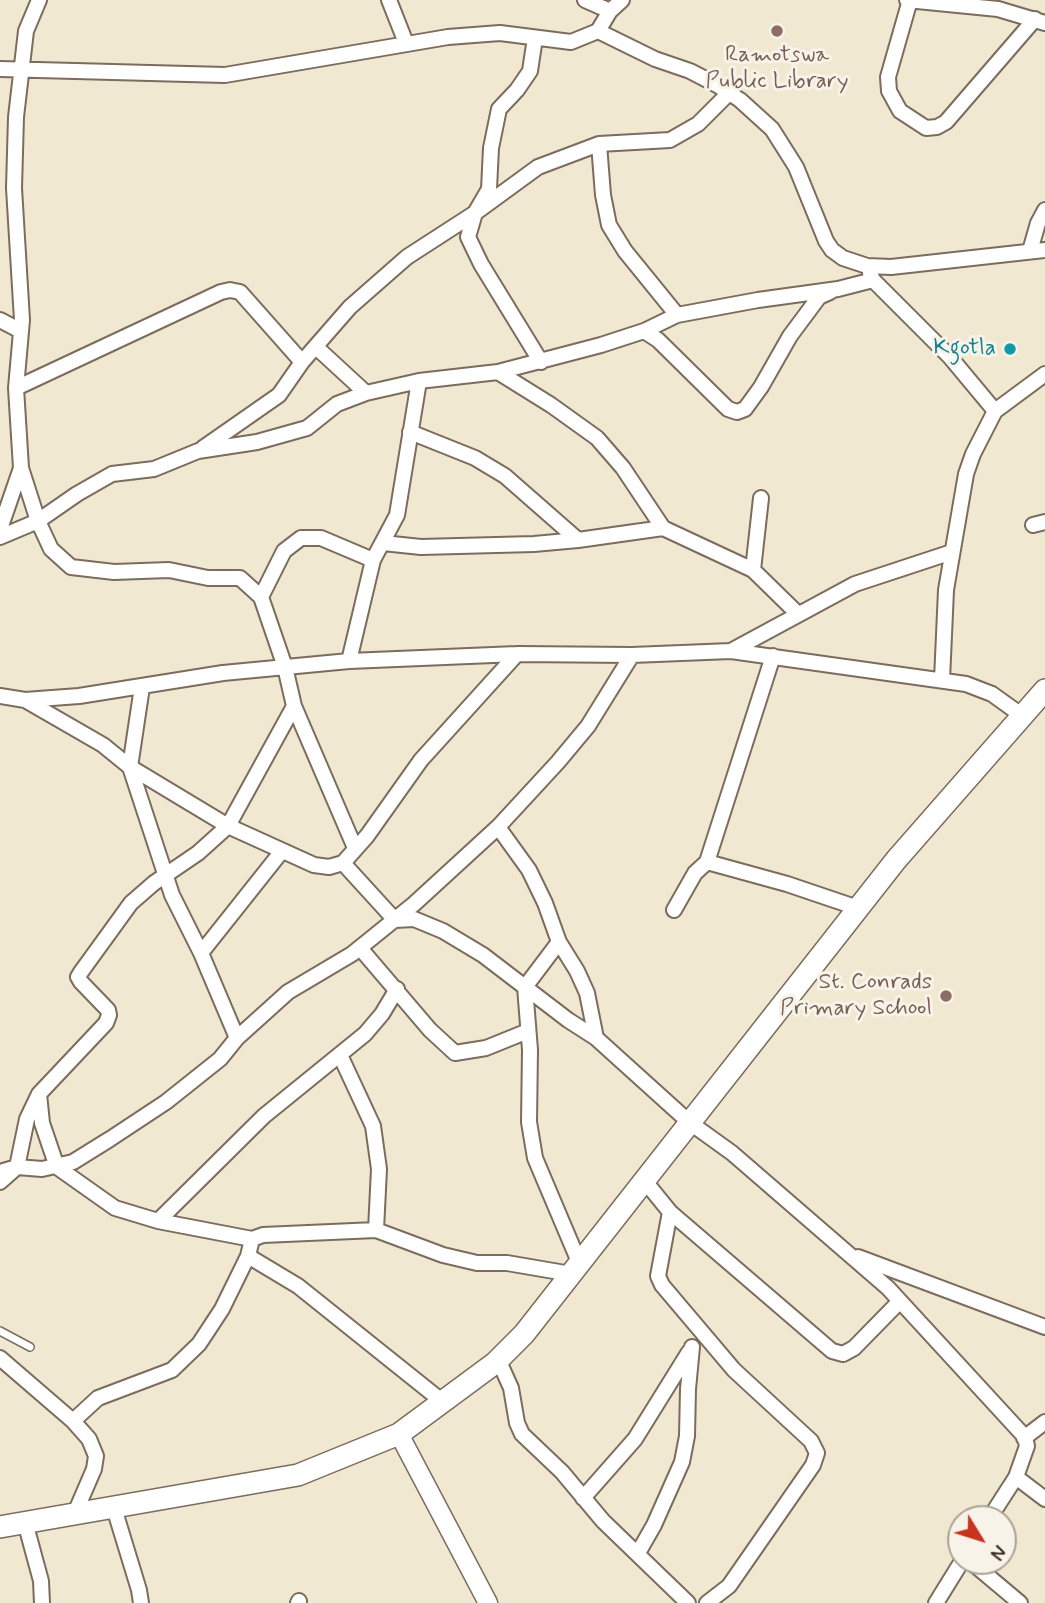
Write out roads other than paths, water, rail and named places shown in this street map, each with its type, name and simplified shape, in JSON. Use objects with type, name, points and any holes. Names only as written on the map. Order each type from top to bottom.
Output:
[{"type":"main road","points":[[0,1527],[298,1475],[399,1434],[495,1363],[524,1334],[896,860],[1045,690]]},
{"type":"street","points":[[39,0],[26,31],[21,68],[16,117],[15,188],[21,331],[16,388],[21,468],[38,521],[51,550],[71,567],[114,572],[169,570],[208,578],[240,578],[261,597],[285,667],[294,706],[355,848]]},
{"type":"street","points":[[388,0],[405,43]]},
{"type":"street","points":[[585,0],[611,11]]},
{"type":"street","points":[[0,69],[225,75],[448,37],[500,33],[571,42],[598,31],[622,0]]},
{"type":"street","points":[[909,0],[998,9],[1040,21],[946,121],[937,127],[926,128],[900,111],[890,91],[888,77],[909,0]]},
{"type":"street","points":[[598,31],[655,59],[691,71],[729,93],[772,128],[796,167],[812,211],[832,250],[870,273],[950,357],[995,411]]},
{"type":"street","points":[[535,38],[530,71],[499,109],[491,148],[489,190],[475,214],[468,237],[481,264],[541,362]]},
{"type":"street","points":[[198,452],[279,395],[302,362],[350,307],[398,264],[475,214],[538,167],[599,144],[670,140],[698,124],[729,93]]},
{"type":"street","points":[[599,144],[603,195],[609,225],[625,251],[677,315]]},
{"type":"street","points":[[644,331],[659,340],[729,409],[737,412],[746,409],[790,336],[819,297],[870,273],[891,267],[1037,251],[1038,223],[1045,210]]},
{"type":"street","points":[[0,537],[38,521],[77,494],[113,474],[155,469],[198,452],[257,442],[307,428],[337,404],[366,393],[419,381],[498,372],[541,362],[644,331],[677,315],[838,289]]},
{"type":"street","points":[[16,388],[230,290],[240,292],[302,362]]},
{"type":"street","points":[[0,320],[21,331]]},
{"type":"street","points":[[316,347],[366,393]]},
{"type":"street","points":[[498,372],[551,405],[597,439],[623,468],[663,528],[752,570],[798,614]]},
{"type":"street","points":[[942,680],[946,590],[966,474],[973,453],[995,411],[1045,374]]},
{"type":"street","points":[[349,660],[373,560],[397,515],[419,381]]},
{"type":"street","points":[[410,432],[475,458],[505,476],[578,540]]},
{"type":"street","points":[[0,529],[21,468]]},
{"type":"street","points":[[752,570],[761,498]]},
{"type":"street","points":[[383,543],[421,547],[578,540],[663,528]]},
{"type":"street","points":[[261,597],[284,551],[301,538],[321,538],[373,560]]},
{"type":"street","points":[[732,651],[855,584],[952,552]]},
{"type":"street","points":[[0,696],[25,700],[79,696],[223,673],[349,660],[732,651],[966,684],[992,694],[1024,717]]},
{"type":"street","points":[[25,700],[103,744],[130,767],[228,826],[314,866],[329,867],[343,863],[382,816],[421,760],[517,654]]},
{"type":"street","points":[[0,1172],[17,1167],[57,1167],[73,1162],[166,1102],[220,1059],[237,1038],[288,992],[360,948],[395,920],[498,827],[558,762],[588,726],[632,655]]},
{"type":"street","points":[[674,911],[695,873],[707,862],[773,656]]},
{"type":"street","points":[[142,687],[130,767],[165,876],[237,1038]]},
{"type":"street","points":[[0,1182],[17,1167],[27,1119],[39,1094],[106,1023],[108,1010],[81,982],[80,972],[131,903],[228,826],[294,706]]},
{"type":"street","points":[[498,827],[529,870],[559,942],[577,971],[593,1014],[596,1038]]},
{"type":"street","points":[[201,953],[282,851]]},
{"type":"street","points":[[707,862],[787,884],[858,908]]},
{"type":"street","points":[[343,863],[395,920]]},
{"type":"street","points":[[395,920],[414,919],[443,930],[483,955],[596,1038],[689,1122],[732,1153],[900,1301],[1024,1438],[1027,1446],[1016,1477],[998,1505]]},
{"type":"street","points":[[39,1094],[42,1123],[57,1167],[115,1208],[158,1221],[252,1239],[263,1235],[376,1230],[443,1255],[477,1263],[575,1268],[535,1157],[528,1122],[530,1050],[525,987],[559,942]]},
{"type":"street","points":[[360,948],[430,1030],[455,1052],[486,1048],[528,1031]]},
{"type":"street","points":[[158,1221],[264,1116],[365,1034],[382,1014],[397,989]]},
{"type":"street","points":[[340,1055],[373,1126],[379,1170],[376,1230]]},
{"type":"street","points":[[644,1180],[670,1212],[832,1351],[843,1353],[854,1348],[900,1301]]},
{"type":"street","points":[[670,1212],[658,1276],[662,1285],[734,1370],[811,1441],[817,1453],[813,1465],[729,1586],[707,1603]]},
{"type":"street","points":[[73,1421],[98,1398],[172,1370],[199,1345],[222,1309],[248,1256],[252,1239]]},
{"type":"street","points":[[847,1252],[1045,1327]]},
{"type":"street","points":[[248,1256],[298,1286],[443,1402]]},
{"type":"street","points":[[583,1498],[635,1439],[702,1332]]},
{"type":"street","points":[[638,1553],[682,1462],[687,1436],[692,1347]]},
{"type":"street","points":[[0,1358],[73,1421],[89,1439],[96,1456],[94,1469],[75,1513]]},
{"type":"street","points":[[495,1363],[502,1368],[511,1388],[517,1423],[523,1434],[562,1472],[603,1521],[688,1603]]},
{"type":"street","points":[[1024,1438],[1045,1422]]},
{"type":"street","points":[[399,1434],[488,1603]]},
{"type":"street","points":[[1016,1477],[1045,1499]]},
{"type":"street","points":[[114,1508],[141,1603]]},
{"type":"street","points":[[25,1522],[41,1581],[42,1603]]},
{"type":"street","points":[[936,1603],[953,1575]]},
{"type":"street","points":[[987,1575],[1020,1603]]},
{"type":"lane","points":[[0,1331],[30,1347]]},
{"type":"place","name":"Ramotswa Public Library","points":[[777,31]]},
{"type":"place","name":"Kgotla","points":[[1010,349]]},
{"type":"place","name":"St. Conrads Primary School","points":[[946,996]]}]
